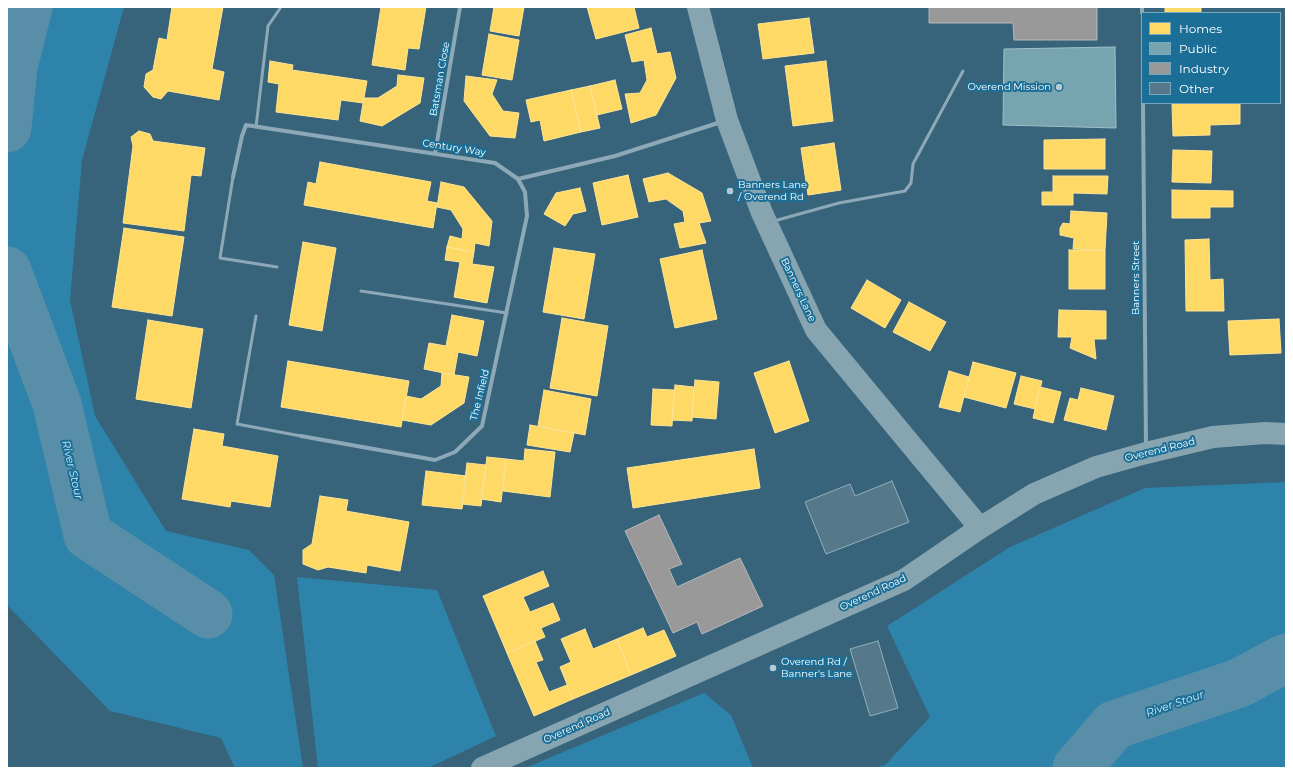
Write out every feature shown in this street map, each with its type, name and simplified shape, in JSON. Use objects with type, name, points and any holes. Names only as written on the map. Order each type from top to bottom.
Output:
[{"type":"street","name":"Batsman Close","points":[[435,154],[460,7]]},
{"type":"street","name":"Banners Lane","points":[[698,7],[727,120],[767,223],[816,330],[980,528]]},
{"type":"street","name":"Banners Street","points":[[1143,104],[1146,453]]},
{"type":"street","points":[[518,179],[615,156],[727,120]]},
{"type":"street","points":[[232,177],[246,125],[256,127]]},
{"type":"street","name":"Century Way","points":[[256,127],[495,163],[518,179]]},
{"type":"street","name":"The Infield","points":[[300,436],[435,460],[455,452],[482,426],[527,216],[525,192],[518,179]]},
{"type":"street","name":"Overend Road","points":[[482,768],[904,580],[980,528],[1034,494],[1096,467],[1213,437],[1266,432],[1286,434]]},
{"type":"lane","points":[[256,127],[268,26],[281,7]]},
{"type":"lane","points":[[767,223],[839,203],[905,192],[911,183],[913,164],[963,71]]},
{"type":"lane","points":[[232,177],[220,258],[277,267]]},
{"type":"lane","points":[[361,291],[507,313]]},
{"type":"lane","points":[[256,316],[237,424],[300,436]]},
{"type":"shaded area","points":[[7,7],[124,7],[82,160],[70,300],[95,416],[166,531],[249,550],[274,575],[303,768],[235,768],[221,738],[110,711],[7,605]]},
{"type":"shaded area","points":[[1286,482],[1286,768],[874,768],[885,765],[930,717],[887,626],[1010,547],[1145,488]]},
{"type":"shaded area","points":[[297,577],[437,590],[496,736],[428,768],[318,768]]},
{"type":"shaded area","points":[[704,693],[731,715],[753,768],[525,768]]},
{"type":"building: Homes","points":[[172,7],[223,7],[212,69],[224,72],[219,100],[168,91],[161,99],[153,97],[144,87],[146,74],[153,70],[159,38],[167,40]]},
{"type":"building: Homes","points":[[381,7],[426,7],[419,49],[408,48],[405,70],[372,65]]},
{"type":"building: Homes","points":[[494,7],[524,7],[519,36],[490,31]]},
{"type":"building: Homes","points":[[587,7],[634,7],[639,28],[596,39]]},
{"type":"building: Homes","points":[[1165,7],[1201,7],[1201,12],[1165,12]]},
{"type":"building: Homes","points":[[809,18],[814,53],[763,59],[758,24]]},
{"type":"building: Homes","points":[[651,28],[657,54],[670,52],[676,78],[656,115],[631,123],[625,94],[640,93],[647,80],[644,60],[632,62],[625,35]]},
{"type":"building: Homes","points":[[489,34],[519,40],[512,80],[482,75]]},
{"type":"building: Homes","points":[[270,61],[293,65],[292,70],[367,81],[363,103],[341,100],[338,120],[276,112],[279,84],[268,82]]},
{"type":"building: Homes","points":[[826,61],[833,121],[793,126],[785,66]]},
{"type":"building: Homes","points":[[398,75],[424,78],[420,103],[382,126],[360,121],[364,98],[378,98],[397,86]]},
{"type":"building: Homes","points":[[466,76],[497,80],[492,94],[503,111],[519,113],[515,138],[490,136],[464,101]]},
{"type":"building: Homes","points":[[615,80],[622,109],[597,115],[590,86]]},
{"type":"building: Homes","points":[[590,86],[600,128],[581,132],[571,90]]},
{"type":"building: Homes","points":[[571,90],[581,132],[544,141],[540,120],[531,122],[526,100]]},
{"type":"building: Homes","points":[[1172,104],[1240,104],[1240,124],[1210,125],[1210,135],[1173,136]]},
{"type":"building: Homes","points":[[139,131],[150,134],[153,141],[205,148],[201,176],[191,175],[184,231],[123,223],[133,146],[131,137]]},
{"type":"building: Homes","points":[[1105,139],[1105,169],[1044,169],[1044,140]]},
{"type":"building: Homes","points":[[834,143],[841,190],[808,195],[801,148]]},
{"type":"building: Homes","points":[[1173,150],[1212,151],[1211,183],[1172,182]]},
{"type":"building: Homes","points":[[320,162],[431,182],[427,201],[437,203],[433,228],[304,205],[308,182],[316,184]]},
{"type":"building: Homes","points":[[668,173],[702,193],[711,221],[699,223],[706,243],[680,248],[674,224],[685,222],[683,211],[666,199],[649,202],[643,179]]},
{"type":"building: Homes","points":[[628,175],[638,217],[602,225],[593,183]]},
{"type":"building: Homes","points":[[1053,176],[1108,176],[1107,194],[1073,193],[1073,205],[1042,205],[1042,192],[1053,192]]},
{"type":"building: Homes","points":[[441,182],[464,187],[492,221],[489,246],[475,243],[474,252],[447,247],[450,236],[462,239],[463,229],[451,210],[437,207]]},
{"type":"building: Homes","points":[[580,188],[586,211],[573,214],[565,226],[544,214],[556,193]]},
{"type":"building: Homes","points":[[1172,190],[1233,191],[1233,207],[1210,207],[1210,218],[1172,218]]},
{"type":"building: Homes","points":[[1071,211],[1107,213],[1105,250],[1073,249],[1074,238],[1060,235],[1060,228],[1063,223],[1070,224]]},
{"type":"building: Homes","points":[[124,228],[184,237],[172,316],[112,307]]},
{"type":"building: Homes","points":[[1209,239],[1210,280],[1223,279],[1224,311],[1186,311],[1185,240]]},
{"type":"building: Homes","points":[[303,242],[336,248],[322,331],[289,325]]},
{"type":"building: Homes","points":[[447,247],[474,252],[472,264],[494,267],[487,303],[454,297],[460,262],[445,260]]},
{"type":"building: Homes","points":[[554,248],[595,254],[584,319],[543,312]]},
{"type":"building: Homes","points":[[702,250],[717,319],[675,328],[660,259]]},
{"type":"building: Homes","points":[[1069,250],[1105,250],[1105,289],[1069,289]]},
{"type":"building: Homes","points":[[867,280],[901,300],[885,328],[851,308]]},
{"type":"building: Homes","points":[[909,302],[946,322],[930,351],[893,332]]},
{"type":"building: Homes","points":[[1059,310],[1106,311],[1106,339],[1094,339],[1096,359],[1070,348],[1072,337],[1058,337]]},
{"type":"building: Homes","points":[[452,315],[484,321],[477,356],[458,352],[454,375],[424,369],[429,343],[446,346]]},
{"type":"building: Homes","points":[[562,318],[608,326],[597,396],[550,388]]},
{"type":"building: Homes","points":[[1279,319],[1281,353],[1230,355],[1228,321]]},
{"type":"building: Homes","points":[[148,320],[203,329],[191,408],[136,399]]},
{"type":"building: Homes","points":[[288,361],[409,381],[401,427],[281,407]]},
{"type":"building: Homes","points":[[789,361],[809,421],[775,433],[754,373]]},
{"type":"building: Homes","points":[[973,362],[1016,373],[1006,408],[964,397]]},
{"type":"building: Homes","points":[[949,371],[969,377],[960,412],[939,407]]},
{"type":"building: Homes","points":[[442,373],[469,377],[464,403],[431,425],[402,420],[406,396],[421,399],[441,386]]},
{"type":"building: Homes","points":[[1021,376],[1042,381],[1035,409],[1014,404]]},
{"type":"building: Homes","points":[[695,380],[719,382],[716,419],[692,417]]},
{"type":"building: Homes","points":[[675,385],[694,387],[692,421],[672,420]]},
{"type":"building: Homes","points":[[1040,387],[1061,392],[1053,423],[1033,418]]},
{"type":"building: Homes","points":[[1081,388],[1114,396],[1106,430],[1064,420],[1070,398],[1078,400]]},
{"type":"building: Homes","points":[[653,389],[674,390],[672,426],[651,425]]},
{"type":"building: Homes","points":[[544,390],[591,399],[585,435],[538,426]]},
{"type":"building: Homes","points":[[530,425],[574,433],[570,452],[527,445]]},
{"type":"building: Homes","points":[[194,429],[224,434],[222,446],[278,456],[270,507],[231,501],[230,507],[182,499]]},
{"type":"building: Homes","points":[[525,449],[555,452],[550,497],[503,491],[506,459],[524,461]]},
{"type":"building: Homes","points":[[754,449],[760,488],[633,508],[627,468]]},
{"type":"building: Homes","points":[[487,457],[506,459],[501,502],[481,499]]},
{"type":"building: Homes","points":[[467,463],[486,465],[481,506],[462,504]]},
{"type":"building: Homes","points":[[426,471],[466,476],[462,509],[422,505]]},
{"type":"building: Homes","points":[[320,496],[348,500],[346,511],[409,522],[400,571],[367,565],[366,573],[328,567],[318,570],[303,564],[303,550],[312,544]]},
{"type":"building: Homes","points":[[543,571],[549,586],[523,597],[530,612],[553,603],[560,620],[541,628],[545,637],[507,653],[483,596]]},
{"type":"building: Homes","points":[[643,628],[647,637],[664,630],[676,656],[631,675],[617,639]]},
{"type":"building: Homes","points":[[585,629],[593,649],[617,639],[631,675],[573,699],[560,667],[571,662],[561,639]]},
{"type":"building: Homes","points":[[535,641],[543,660],[536,662],[549,692],[567,685],[573,699],[534,716],[507,653]]},
{"type":"building: Public","name":"Overend Mission","points":[[1115,47],[1116,128],[1003,125],[1004,49]]},
{"type":"building: Industry","points":[[929,7],[1097,7],[1097,40],[1014,40],[1013,23],[929,23]]},
{"type":"building: Industry","points":[[659,515],[682,564],[669,569],[677,587],[740,558],[763,606],[702,634],[697,622],[673,633],[625,531]]},
{"type":"building: Other","points":[[892,481],[909,522],[826,554],[805,502],[850,484],[855,496]]},
{"type":"building: Other","points":[[878,641],[898,708],[870,716],[850,649]]},
{"type":"waterway","name":"River Stour","points":[[7,128],[13,67],[28,7]]},
{"type":"waterway","name":"River Stour","points":[[7,271],[57,404],[88,535],[208,614]]},
{"type":"waterway","name":"River Stour","points":[[1077,768],[1114,725],[1239,683],[1286,658]]},
{"type":"place","name":"Overend Mission","points":[[1059,87]]},
{"type":"place","name":"Banners Lane / Overend Rd","points":[[730,191]]},
{"type":"place","name":"Overend Rd / Banner's Lane","points":[[773,668]]}]
